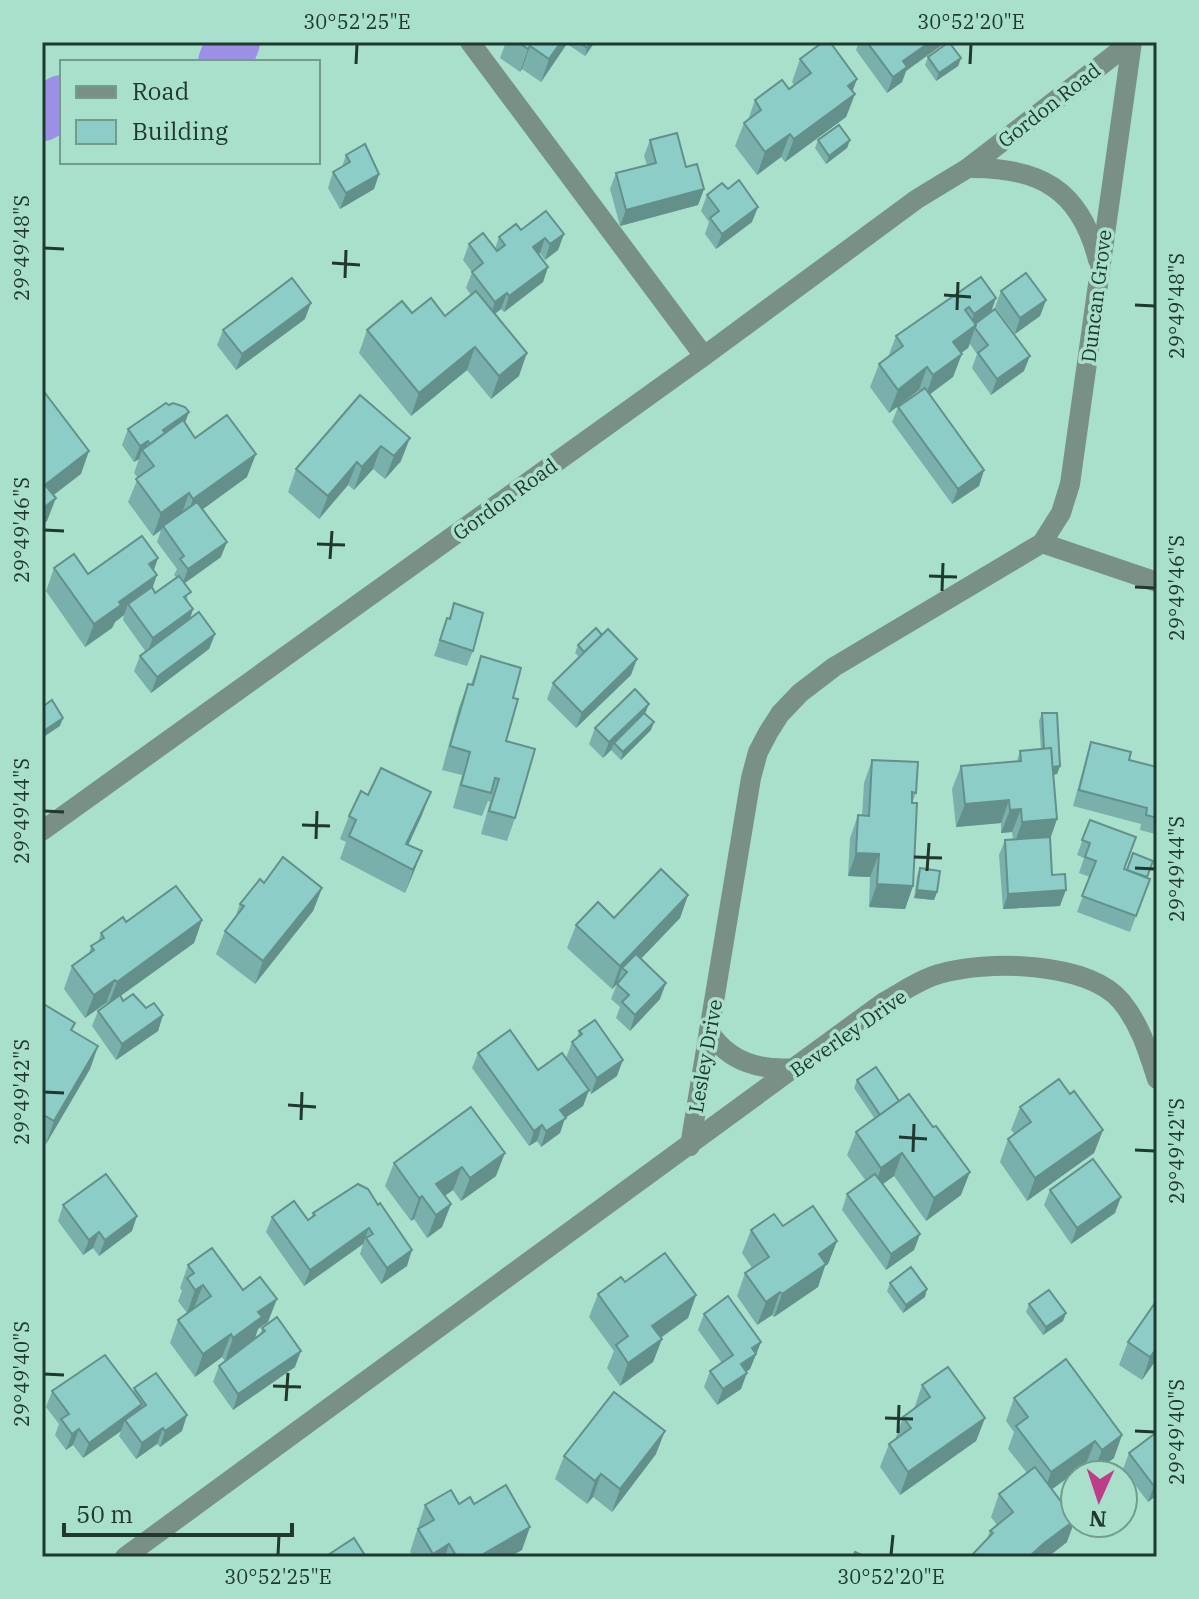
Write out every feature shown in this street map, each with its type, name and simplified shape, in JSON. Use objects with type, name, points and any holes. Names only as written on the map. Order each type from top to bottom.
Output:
[{"type":"street","points":[[470,42],[704,356]]},
{"type":"street","name":"Gordon Road","points":[[42,831],[704,356],[917,199],[968,168],[1132,42]]},
{"type":"street","name":"Duncan Grove","points":[[1042,543],[1061,513],[1070,484],[1132,42]]},
{"type":"street","name":"Gordon Road","points":[[968,168],[997,167],[1034,174],[1057,188],[1078,212],[1094,244],[1101,272]]},
{"type":"street","points":[[1042,543],[1157,582]]},
{"type":"street","name":"Lesley Drive","points":[[690,1146],[751,778],[758,752],[780,714],[800,693],[834,667],[1042,543]]},
{"type":"street","name":"Beverley Drive","points":[[690,1146],[884,1002],[938,974],[994,966],[1043,966],[1088,979],[1119,999],[1145,1039],[1157,1079]]},
{"type":"street","points":[[709,1031],[717,1045],[745,1062],[757,1067],[796,1068]]},
{"type":"street","points":[[125,1557],[690,1146]]},
{"type":"building","points":[[518,42],[561,42],[549,59]]},
{"type":"building","points":[[823,42],[830,42],[857,79],[848,86],[855,94],[794,139],[790,134],[765,152],[744,123],[761,110],[755,100],[782,80],[789,89],[811,73],[800,59]]},
{"type":"building","points":[[867,42],[930,42],[903,61],[907,67],[893,77]]},
{"type":"building","points":[[949,42],[961,58],[939,73],[928,57]]},
{"type":"building","points":[[839,125],[850,140],[829,156],[818,140]]},
{"type":"building","points":[[677,133],[686,167],[697,164],[704,189],[626,210],[616,173],[656,163],[650,140]]},
{"type":"building","points":[[365,144],[379,174],[346,193],[333,172],[350,162],[346,155]]},
{"type":"building","points":[[739,180],[758,207],[722,234],[710,218],[719,211],[707,195],[722,183],[728,189]]},
{"type":"building","points":[[546,211],[564,234],[550,244],[545,238],[533,247],[548,267],[509,296],[507,293],[495,302],[472,272],[483,263],[469,244],[483,233],[497,251],[505,245],[499,237],[516,224],[521,230]]},
{"type":"building","points":[[1026,273],[1046,300],[1020,318],[1001,291]]},
{"type":"building","points":[[981,277],[996,298],[974,314],[969,307],[965,310],[976,325],[953,342],[962,354],[933,375],[927,367],[898,390],[879,364],[903,346],[896,336]]},
{"type":"building","points":[[292,278],[311,303],[242,354],[223,330]]},
{"type":"building","points":[[476,291],[527,353],[499,376],[475,347],[419,393],[367,330],[402,301],[412,313],[431,298],[445,316]]},
{"type":"building","points":[[995,309],[1030,356],[997,379],[978,353],[988,345],[975,328],[975,324]]},
{"type":"building","points":[[925,388],[984,470],[958,489],[898,407]]},
{"type":"building","points":[[42,389],[89,451],[45,485],[56,498],[42,509]]},
{"type":"building","points":[[360,395],[410,438],[394,456],[381,446],[362,467],[357,462],[328,496],[296,469]]},
{"type":"building","points":[[166,403],[185,407],[189,412],[163,430],[165,433],[150,444],[148,441],[140,446],[128,429]]},
{"type":"building","points":[[227,415],[256,454],[193,499],[189,493],[161,513],[136,479],[154,466],[142,450],[183,420],[195,438]]},
{"type":"building","points":[[197,502],[227,542],[188,569],[180,559],[184,556],[163,526]]},
{"type":"building","points":[[142,536],[158,558],[149,564],[157,575],[94,624],[54,568],[74,554],[88,574]]},
{"type":"building","points":[[179,576],[191,592],[184,597],[193,609],[153,638],[128,604],[152,587],[155,593]]},
{"type":"building","points":[[454,603],[483,613],[473,651],[440,640]]},
{"type":"building","points":[[199,612],[215,634],[157,677],[140,656]]},
{"type":"building","points":[[596,628],[602,635],[584,652],[578,645]]},
{"type":"building","points":[[608,629],[637,659],[582,713],[553,683]]},
{"type":"building","points":[[481,656],[521,668],[513,698],[518,699],[506,741],[535,749],[515,818],[489,811],[499,779],[495,778],[491,793],[461,785],[470,752],[450,746],[468,684],[473,685]]},
{"type":"building","points":[[635,689],[649,704],[609,742],[595,728]]},
{"type":"building","points":[[52,700],[63,718],[42,732],[42,707]]},
{"type":"building","points":[[644,713],[654,722],[623,752],[614,743]]},
{"type":"building","points":[[1042,713],[1057,713],[1060,766],[1052,767],[1051,748],[1044,749]]},
{"type":"building","points":[[1091,742],[1131,752],[1129,760],[1157,767],[1157,818],[1146,815],[1147,808],[1079,790]]},
{"type":"building","points":[[1051,748],[1057,819],[1022,822],[1021,809],[1010,810],[1009,800],[965,804],[961,766],[1021,761],[1020,751]]},
{"type":"building","points":[[872,760],[918,762],[916,793],[912,792],[912,803],[917,803],[913,886],[877,884],[879,854],[856,853],[858,815],[869,816]]},
{"type":"building","points":[[381,768],[431,792],[406,844],[422,851],[413,870],[349,836],[356,820],[349,816],[361,791],[368,795]]},
{"type":"building","points":[[1090,820],[1136,837],[1124,869],[1150,879],[1136,916],[1082,896],[1096,861],[1085,857],[1090,843],[1082,840]]},
{"type":"building","points":[[1050,837],[1052,875],[1065,874],[1066,890],[1008,894],[1005,840]]},
{"type":"building","points":[[1133,853],[1153,861],[1147,877],[1127,870]]},
{"type":"building","points":[[283,857],[322,888],[263,961],[225,931],[244,906],[240,904],[260,879],[264,883]]},
{"type":"building","points":[[920,868],[940,871],[937,892],[917,890]]},
{"type":"building","points":[[661,869],[688,895],[620,966],[576,925],[598,902],[614,918]]},
{"type":"building","points":[[176,886],[202,920],[117,982],[115,980],[94,995],[72,966],[94,950],[91,946],[104,938],[101,933],[123,917],[126,922]]},
{"type":"building","points":[[636,954],[666,983],[635,1015],[622,1002],[629,995],[617,984],[627,972],[622,968]]},
{"type":"building","points":[[133,994],[146,1008],[154,1003],[163,1015],[122,1044],[98,1011],[120,995],[123,1001]]},
{"type":"building","points":[[42,1003],[75,1023],[71,1030],[98,1046],[54,1121],[42,1114]]},
{"type":"building","points":[[595,1020],[623,1060],[597,1078],[572,1042],[582,1034],[579,1031]]},
{"type":"building","points":[[510,1030],[538,1070],[562,1053],[589,1090],[560,1110],[566,1118],[546,1131],[542,1125],[534,1131],[478,1053]]},
{"type":"building","points":[[876,1067],[899,1101],[880,1115],[857,1080]]},
{"type":"building","points":[[1059,1079],[1070,1094],[1074,1091],[1103,1130],[1035,1178],[1008,1139],[1031,1122],[1020,1107]]},
{"type":"building","points":[[909,1094],[970,1172],[934,1198],[902,1153],[881,1168],[856,1132]]},
{"type":"building","points":[[471,1107],[505,1153],[470,1178],[462,1167],[436,1184],[451,1204],[436,1215],[422,1196],[419,1198],[394,1163]]},
{"type":"building","points":[[1093,1159],[1121,1197],[1077,1228],[1050,1190]]},
{"type":"building","points":[[106,1174],[137,1216],[105,1240],[99,1232],[89,1240],[63,1205]]},
{"type":"building","points":[[875,1174],[920,1234],[891,1254],[847,1194]]},
{"type":"building","points":[[358,1184],[368,1189],[378,1205],[380,1203],[412,1250],[387,1268],[366,1238],[373,1234],[369,1228],[310,1270],[272,1217],[294,1201],[308,1220],[315,1215],[313,1213]]},
{"type":"building","points":[[813,1206],[837,1241],[819,1254],[826,1264],[766,1302],[745,1273],[769,1257],[751,1230],[774,1214],[783,1226]]},
{"type":"building","points":[[212,1248],[243,1290],[260,1277],[277,1299],[258,1312],[262,1317],[203,1354],[178,1320],[211,1296],[203,1285],[195,1290],[187,1278],[194,1273],[188,1265]]},
{"type":"building","points":[[665,1253],[696,1295],[652,1326],[662,1339],[628,1363],[616,1345],[628,1336],[598,1294],[621,1277],[625,1282]]},
{"type":"building","points":[[911,1267],[927,1289],[906,1305],[890,1283]]},
{"type":"building","points":[[1049,1290],[1066,1313],[1046,1327],[1029,1304]]},
{"type":"building","points":[[728,1296],[761,1342],[752,1348],[756,1354],[741,1364],[747,1373],[723,1389],[710,1371],[733,1355],[704,1314]]},
{"type":"building","points":[[1157,1300],[1157,1348],[1150,1357],[1128,1342]]},
{"type":"building","points":[[277,1317],[301,1351],[238,1394],[219,1366],[265,1331],[262,1328]]},
{"type":"building","points":[[105,1355],[142,1404],[89,1443],[79,1429],[72,1434],[61,1419],[69,1414],[52,1391]]},
{"type":"building","points":[[1066,1359],[1122,1435],[1102,1450],[1095,1441],[1069,1459],[1059,1459],[1059,1466],[1051,1472],[1016,1426],[1028,1417],[1014,1398]]},
{"type":"building","points":[[948,1367],[985,1418],[908,1472],[889,1444],[911,1428],[903,1417],[930,1397],[922,1385]]},
{"type":"building","points":[[156,1373],[187,1415],[142,1443],[125,1420],[146,1405],[134,1388]]},
{"type":"building","points":[[614,1392],[665,1431],[620,1489],[601,1474],[595,1481],[564,1456]]},
{"type":"building","points":[[1157,1432],[1157,1483],[1154,1486],[1139,1466],[1139,1459],[1134,1459],[1129,1453]]},
{"type":"building","points":[[1035,1467],[1059,1499],[1059,1532],[1029,1557],[970,1557],[993,1533],[990,1531],[1013,1512],[999,1494]]},
{"type":"building","points":[[506,1485],[530,1527],[478,1557],[457,1557],[449,1544],[433,1554],[418,1529],[434,1520],[425,1505],[451,1490],[459,1504],[470,1497],[474,1504]]},
{"type":"building","points":[[354,1538],[366,1557],[325,1557]]},
{"type":"waterway","points":[[226,60],[233,42]]},
{"type":"waterway","points":[[42,114],[60,103]]}]
